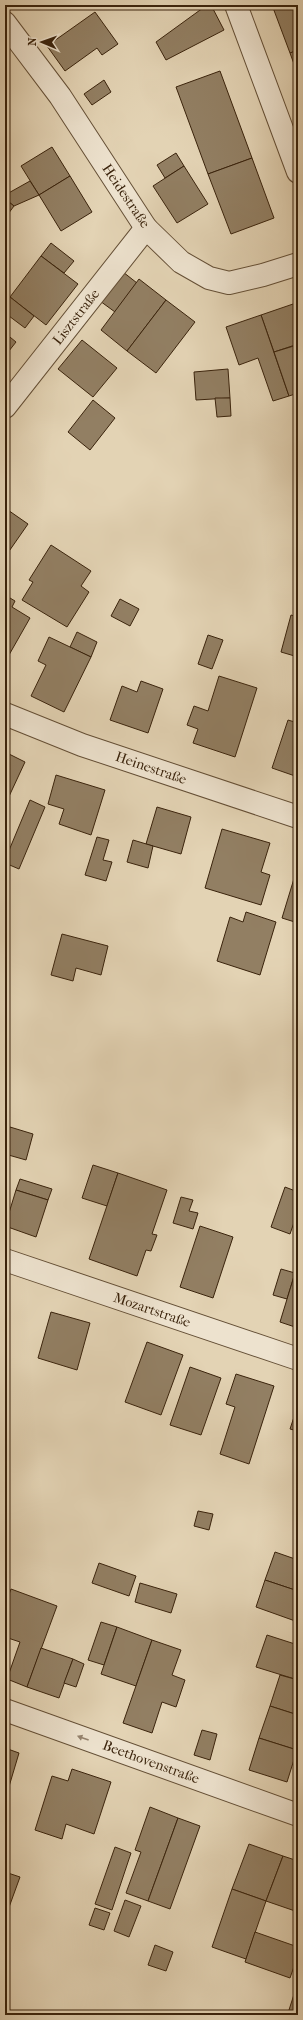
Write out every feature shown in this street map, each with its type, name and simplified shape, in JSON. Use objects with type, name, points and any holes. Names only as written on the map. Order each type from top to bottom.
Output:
[{"type":"street","points":[[236,5],[298,172]]},
{"type":"street","name":"Heidestraße","points":[[5,23],[60,96],[146,228],[181,262],[209,278],[229,282],[263,276],[298,264]]},
{"type":"street","name":"Lisztstraße","points":[[5,407],[146,228]]},
{"type":"street","name":"Heinestraße","points":[[5,714],[82,745],[298,817]]},
{"type":"street","name":"Mozartstraße","points":[[5,1260],[298,1359]]},
{"type":"street","name":"Beethovenstraße","points":[[5,1710],[298,1815]]},
{"type":"building","points":[[207,5],[211,5],[224,30],[166,60],[156,42]]},
{"type":"building","points":[[272,5],[298,5],[298,50],[290,53]]},
{"type":"building","points":[[95,12],[118,44],[102,55],[97,48],[65,71],[47,46]]},
{"type":"building","points":[[298,50],[298,75],[290,53]]},
{"type":"building","points":[[220,71],[252,158],[208,174],[176,87]]},
{"type":"building","points":[[104,80],[111,92],[92,105],[84,94]]},
{"type":"building","points":[[52,147],[70,176],[39,195],[21,166]]},
{"type":"building","points":[[176,153],[184,166],[165,178],[157,165]]},
{"type":"building","points":[[252,158],[274,218],[231,234],[208,174]]},
{"type":"building","points":[[184,166],[208,204],[177,223],[153,186]]},
{"type":"building","points":[[70,176],[92,212],[61,231],[39,195]]},
{"type":"building","points":[[30,181],[39,195],[14,206],[5,199],[5,195]]},
{"type":"building","points":[[5,199],[14,206],[5,218]]},
{"type":"building","points":[[51,243],[74,261],[64,273],[41,256]]},
{"type":"building","points":[[41,256],[78,284],[46,325],[10,297]]},
{"type":"building","points":[[123,272],[137,283],[115,312],[100,301]]},
{"type":"building","points":[[139,279],[166,300],[127,351],[101,330]]},
{"type":"building","points":[[10,297],[34,316],[25,328],[5,313],[5,303]]},
{"type":"building","points":[[166,300],[195,322],[156,373],[127,351]]},
{"type":"building","points":[[296,303],[298,309],[298,344],[274,352],[261,315]]},
{"type":"building","points":[[261,315],[289,396],[273,401],[258,358],[239,365],[226,327]]},
{"type":"building","points":[[5,333],[16,342],[5,356]]},
{"type":"building","points":[[82,340],[117,368],[93,397],[58,369]]},
{"type":"building","points":[[297,345],[298,365],[295,366],[298,374],[298,393],[289,396],[274,352]]},
{"type":"building","points":[[228,369],[230,398],[196,400],[194,372]]},
{"type":"building","points":[[215,398],[230,398],[231,416],[217,417]]},
{"type":"building","points":[[93,400],[115,418],[90,450],[68,432]]},
{"type":"building","points":[[5,508],[28,524],[5,557]]},
{"type":"building","points":[[51,545],[91,571],[81,586],[89,592],[67,627],[22,600],[33,582],[29,580]]},
{"type":"building","points":[[5,595],[15,601],[12,607],[30,618],[5,662]]},
{"type":"building","points":[[120,599],[139,609],[130,626],[111,616]]},
{"type":"building","points":[[291,615],[298,617],[298,657],[281,652]]},
{"type":"building","points":[[77,632],[97,642],[91,657],[70,647]]},
{"type":"building","points":[[208,635],[223,640],[212,669],[198,664]]},
{"type":"building","points":[[49,637],[91,657],[64,712],[31,696],[46,665],[38,661]]},
{"type":"building","points":[[219,676],[257,688],[235,757],[193,743],[198,729],[187,725],[194,706],[208,711]]},
{"type":"building","points":[[141,681],[163,689],[148,733],[110,720],[122,686],[137,692]]},
{"type":"building","points":[[288,720],[298,723],[298,777],[272,768]]},
{"type":"building","points":[[5,752],[25,762],[5,805]]},
{"type":"building","points":[[56,775],[105,790],[91,835],[59,824],[64,809],[48,804]]},
{"type":"building","points":[[30,800],[45,807],[19,869],[5,863],[5,860]]},
{"type":"building","points":[[157,807],[191,817],[181,854],[146,844]]},
{"type":"building","points":[[222,829],[270,843],[261,872],[270,875],[261,905],[205,888]]},
{"type":"building","points":[[97,837],[109,840],[103,860],[112,862],[106,881],[85,875]]},
{"type":"building","points":[[133,840],[153,846],[148,868],[127,862]]},
{"type":"building","points":[[296,872],[298,873],[298,923],[282,918]]},
{"type":"building","points":[[246,912],[276,922],[260,975],[217,961],[230,917],[243,922]]},
{"type":"building","points":[[62,934],[108,946],[101,975],[76,968],[73,981],[51,975]]},
{"type":"building","points":[[10,1127],[33,1134],[26,1160],[5,1154],[5,1143]]},
{"type":"building","points":[[93,1165],[118,1173],[107,1206],[82,1198]]},
{"type":"building","points":[[118,1173],[167,1190],[152,1234],[157,1235],[151,1251],[146,1250],[137,1276],[89,1259]]},
{"type":"building","points":[[20,1179],[52,1189],[48,1200],[16,1190]]},
{"type":"building","points":[[285,1187],[298,1192],[298,1211],[290,1234],[271,1227]]},
{"type":"building","points":[[16,1190],[48,1200],[36,1237],[5,1226]]},
{"type":"building","points":[[181,1197],[193,1200],[189,1211],[198,1213],[193,1229],[173,1223]]},
{"type":"building","points":[[200,1226],[233,1237],[213,1298],[180,1287]]},
{"type":"building","points":[[281,1269],[295,1273],[287,1299],[273,1295]]},
{"type":"building","points":[[295,1273],[298,1274],[298,1328],[280,1322]]},
{"type":"building","points":[[51,1312],[90,1323],[77,1370],[38,1358]]},
{"type":"building","points":[[147,1342],[183,1355],[161,1415],[125,1402]]},
{"type":"building","points":[[190,1367],[221,1378],[201,1435],[170,1425]]},
{"type":"building","points":[[236,1374],[274,1386],[249,1464],[220,1454],[235,1407],[226,1404]]},
{"type":"building","points":[[298,1405],[298,1431],[290,1429]]},
{"type":"building","points":[[198,1511],[213,1514],[209,1530],[194,1526]]},
{"type":"building","points":[[275,1552],[298,1560],[298,1591],[265,1580]]},
{"type":"building","points":[[99,1563],[136,1576],[129,1596],[92,1583]]},
{"type":"building","points":[[265,1580],[298,1591],[298,1622],[256,1607]]},
{"type":"building","points":[[140,1583],[177,1594],[171,1613],[135,1602]]},
{"type":"building","points":[[11,1589],[57,1606],[27,1687],[7,1679],[20,1642],[5,1637],[5,1605]]},
{"type":"building","points":[[101,1622],[117,1627],[104,1665],[88,1660]]},
{"type":"building","points":[[117,1627],[152,1640],[136,1686],[101,1674]]},
{"type":"building","points":[[267,1635],[298,1645],[298,1680],[256,1667]]},
{"type":"building","points":[[152,1640],[181,1650],[172,1675],[185,1680],[176,1707],[162,1702],[152,1733],[123,1723]]},
{"type":"building","points":[[41,1648],[73,1659],[59,1698],[27,1687]]},
{"type":"building","points":[[73,1659],[84,1664],[76,1687],[64,1683]]},
{"type":"building","points":[[280,1675],[298,1680],[298,1715],[270,1706]]},
{"type":"building","points":[[270,1706],[298,1715],[297,1750],[259,1738]]},
{"type":"building","points":[[202,1730],[217,1734],[210,1760],[194,1755]]},
{"type":"building","points":[[259,1738],[297,1750],[287,1782],[249,1770]]},
{"type":"building","points":[[5,1748],[19,1753],[5,1800]]},
{"type":"building","points":[[72,1769],[111,1782],[94,1834],[66,1824],[62,1839],[35,1830],[52,1776],[68,1781]]},
{"type":"building","points":[[150,1807],[178,1818],[148,1901],[126,1893],[141,1852],[135,1850]]},
{"type":"building","points":[[178,1818],[200,1826],[170,1909],[148,1901]]},
{"type":"building","points":[[249,1844],[283,1856],[266,1901],[232,1889]]},
{"type":"building","points":[[115,1847],[131,1853],[112,1910],[95,1904]]},
{"type":"building","points":[[283,1856],[298,1861],[298,1912],[266,1901]]},
{"type":"building","points":[[5,1872],[20,1877],[8,1910],[5,1909]]},
{"type":"building","points":[[232,1889],[266,1901],[246,1959],[212,1947]]},
{"type":"building","points":[[125,1900],[141,1906],[129,1937],[114,1931]]},
{"type":"building","points":[[95,1908],[110,1913],[104,1930],[89,1925]]},
{"type":"building","points":[[255,1932],[298,1947],[298,1955],[290,1978],[245,1962]]},
{"type":"building","points":[[155,1945],[173,1952],[166,1971],[148,1965]]},
{"type":"building","points":[[298,1982],[298,2015],[295,2015],[288,2013]]}]
